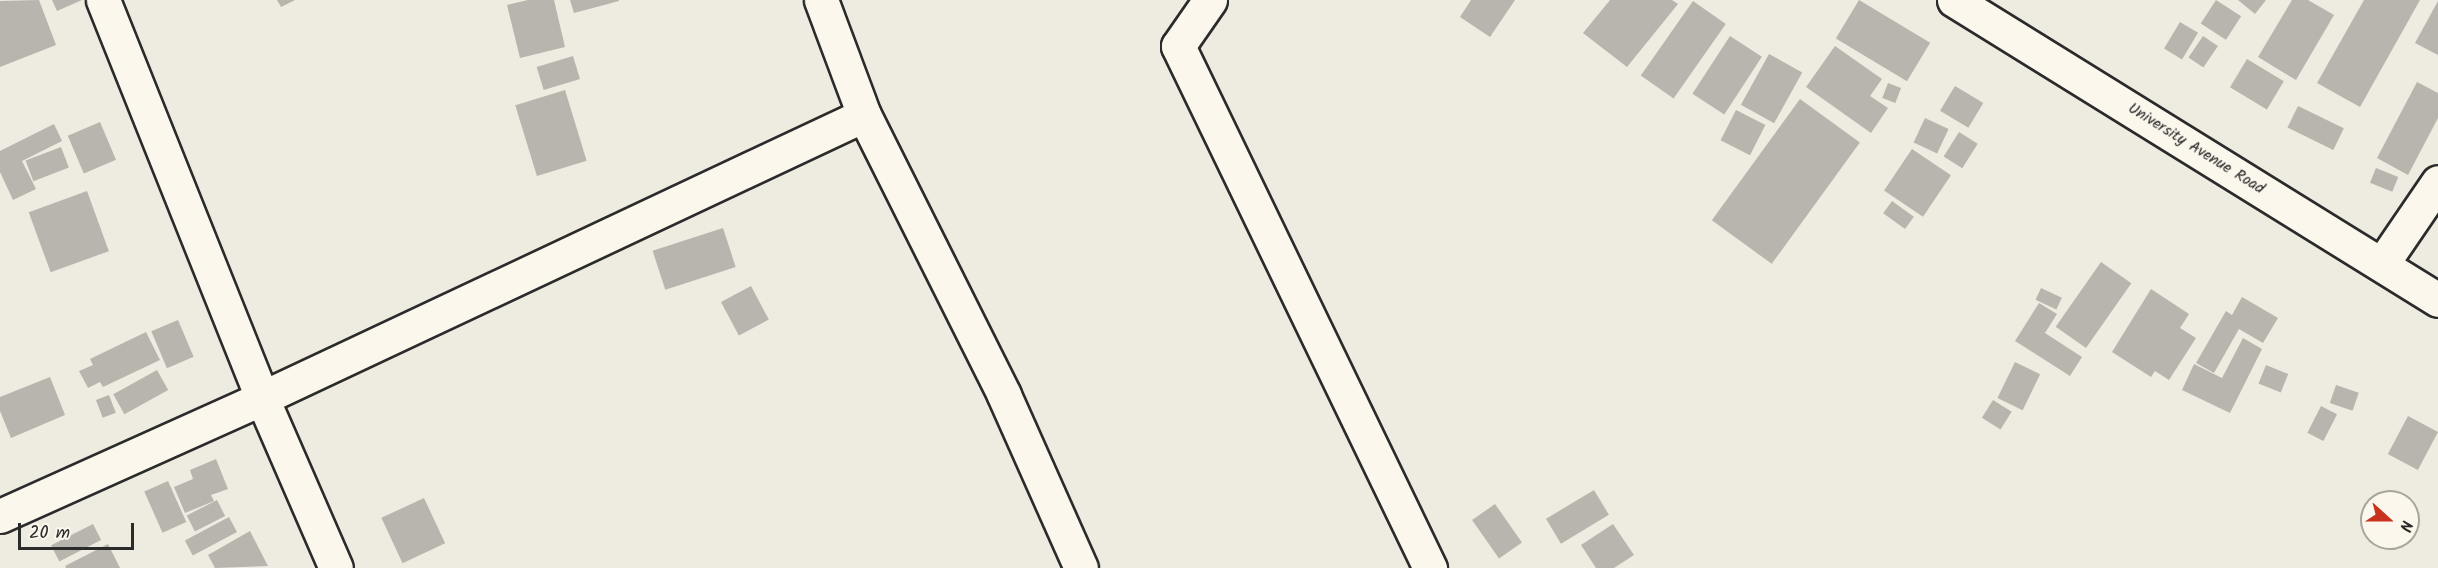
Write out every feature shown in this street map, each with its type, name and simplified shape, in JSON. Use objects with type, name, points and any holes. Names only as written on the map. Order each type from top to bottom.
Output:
[{"type":"street","points":[[103,0],[262,399],[336,568]]},
{"type":"street","points":[[821,0],[864,115],[1004,395],[1081,568]]},
{"type":"street","points":[[1210,0],[1178,46],[1430,568]]},
{"type":"street","name":"University Avenue Road","points":[[1954,0],[2438,300]]},
{"type":"street","points":[[0,516],[262,399],[864,115]]},
{"type":"street","points":[[2382,264],[2438,182]]},
{"type":"building","points":[[39,0],[56,45],[0,67],[0,1]]},
{"type":"building","points":[[52,0],[82,0],[57,11]]},
{"type":"building","points":[[277,0],[295,0],[281,7]]},
{"type":"building","points":[[528,0],[554,0],[565,47],[520,58],[507,5]]},
{"type":"building","points":[[570,0],[619,0],[619,1],[574,13]]},
{"type":"building","points":[[1471,0],[1515,0],[1490,37],[1460,17]]},
{"type":"building","points":[[1610,0],[1672,0],[1678,4],[1627,67],[1583,33]]},
{"type":"building","points":[[1859,0],[1930,43],[1907,81],[1836,39]]},
{"type":"building","points":[[2216,0],[2241,16],[2226,40],[2201,23]]},
{"type":"building","points":[[2238,0],[2266,0],[2255,14]]},
{"type":"building","points":[[2292,0],[2308,0],[2334,15],[2296,80],[2258,57]]},
{"type":"building","points":[[2364,0],[2420,0],[2360,107],[2317,83]]},
{"type":"building","points":[[1693,1],[1726,24],[1674,98],[1641,76]]},
{"type":"building","points":[[2438,1],[2438,55],[2415,43]]},
{"type":"building","points":[[2180,22],[2198,33],[2182,59],[2164,49]]},
{"type":"building","points":[[1730,36],[1762,57],[1724,115],[1692,94]]},
{"type":"building","points":[[2203,36],[2218,46],[2203,68],[2188,58]]},
{"type":"building","points":[[1835,46],[1882,79],[1870,96],[1888,108],[1871,133],[1806,87]]},
{"type":"building","points":[[1769,54],[1802,72],[1774,123],[1741,105]]},
{"type":"building","points":[[573,56],[580,79],[544,90],[537,67]]},
{"type":"building","points":[[2247,59],[2284,81],[2267,109],[2230,87]]},
{"type":"building","points":[[2417,82],[2438,93],[2438,118],[2408,175],[2377,158]]},
{"type":"building","points":[[1888,83],[1901,88],[1895,103],[1882,98]]},
{"type":"building","points":[[1955,86],[1983,103],[1968,128],[1940,111]]},
{"type":"building","points":[[565,90],[587,161],[537,176],[515,105]]},
{"type":"building","points":[[1800,99],[1860,142],[1772,264],[1712,220]]},
{"type":"building","points":[[2298,106],[2344,128],[2333,150],[2287,128]]},
{"type":"building","points":[[1736,110],[1765,125],[1750,155],[1721,140]]},
{"type":"building","points":[[1925,118],[1949,129],[1937,153],[1914,142]]},
{"type":"building","points":[[100,122],[116,160],[84,173],[68,136]]},
{"type":"building","points":[[54,124],[62,141],[22,161],[36,189],[13,200],[0,172],[0,151]]},
{"type":"building","points":[[1959,132],[1978,144],[1962,168],[1944,157]]},
{"type":"building","points":[[61,147],[69,168],[33,181],[26,161]]},
{"type":"building","points":[[1912,149],[1951,175],[1923,217],[1884,190]]},
{"type":"building","points":[[2376,168],[2398,177],[2392,192],[2370,183]]},
{"type":"building","points":[[87,191],[109,251],[51,272],[29,212]]},
{"type":"building","points":[[1892,201],[1914,217],[1905,229],[1883,213]]},
{"type":"building","points":[[723,228],[736,267],[665,290],[653,251]]},
{"type":"building","points":[[2101,262],[2131,283],[2086,348],[2056,327]]},
{"type":"building","points":[[751,286],[769,320],[739,336],[721,302]]},
{"type":"building","points":[[2041,288],[2062,298],[2056,310],[2036,300]]},
{"type":"building","points":[[2151,289],[2189,314],[2180,328],[2196,338],[2169,380],[2155,371],[2151,377],[2112,352]]},
{"type":"building","points":[[2242,297],[2278,318],[2263,343],[2239,329],[2214,373],[2196,363],[2226,311],[2232,315]]},
{"type":"building","points":[[2039,303],[2057,314],[2045,333],[2082,357],[2070,376],[2015,341]]},
{"type":"building","points":[[178,320],[194,357],[167,368],[151,331]]},
{"type":"building","points":[[146,332],[160,360],[103,387],[100,382],[88,388],[79,371],[93,365],[90,359]]},
{"type":"building","points":[[2243,338],[2262,349],[2230,413],[2182,390],[2194,364],[2222,378]]},
{"type":"building","points":[[2015,362],[2040,374],[2023,410],[1997,398]]},
{"type":"building","points":[[2266,365],[2288,374],[2281,393],[2259,384]]},
{"type":"building","points":[[157,370],[168,390],[124,414],[113,394]]},
{"type":"building","points":[[50,377],[65,415],[11,438],[0,411],[0,397]]},
{"type":"building","points":[[2336,385],[2359,393],[2353,411],[2330,403]]},
{"type":"building","points":[[109,395],[116,413],[103,418],[96,400]]},
{"type":"building","points":[[1993,400],[2012,412],[2001,429],[1982,418]]},
{"type":"building","points":[[2321,406],[2337,414],[2323,441],[2307,433]]},
{"type":"building","points":[[2408,416],[2438,432],[2418,470],[2388,454]]},
{"type":"building","points":[[216,459],[228,489],[211,495],[214,501],[185,513],[174,487],[193,479],[190,470]]},
{"type":"building","points":[[168,481],[186,522],[163,533],[144,492]]},
{"type":"building","points":[[1594,490],[1609,515],[1561,544],[1546,519]]},
{"type":"building","points":[[424,498],[445,543],[403,563],[381,518]]},
{"type":"building","points":[[217,500],[225,516],[195,531],[187,515]]},
{"type":"building","points":[[1495,504],[1522,543],[1499,559],[1472,520]]},
{"type":"building","points":[[229,517],[237,532],[193,555],[185,540]]},
{"type":"building","points":[[93,524],[101,540],[59,561],[51,545]]},
{"type":"building","points":[[1613,524],[1634,555],[1614,568],[1596,568],[1581,545]]},
{"type":"building","points":[[250,531],[268,566],[215,568],[208,555]]},
{"type":"building","points":[[108,544],[120,568],[66,568],[65,566]]}]
